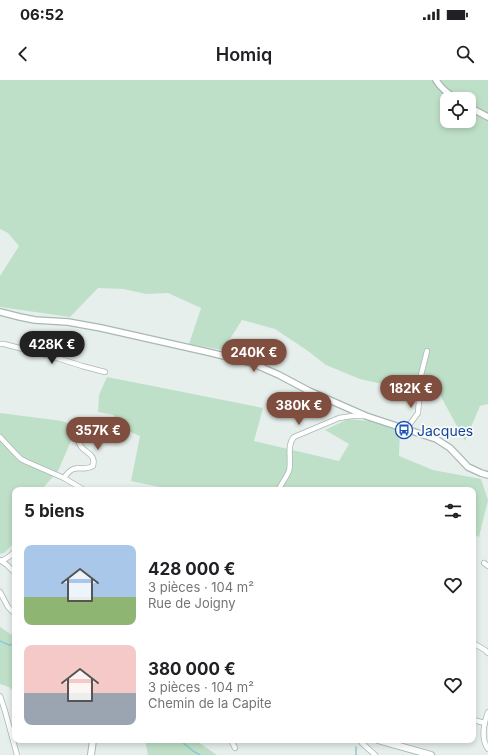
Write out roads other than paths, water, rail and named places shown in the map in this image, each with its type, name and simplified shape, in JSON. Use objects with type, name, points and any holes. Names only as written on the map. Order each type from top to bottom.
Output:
[{"type":"main road","points":[[92,755],[93,743]]},
{"type":"main road","points":[[389,743],[431,755]]},
{"type":"street","points":[[436,80],[447,92]]},
{"type":"street","points":[[476,110],[488,117]]},
{"type":"street","points":[[0,312],[20,318],[68,322],[101,328],[252,363],[279,375],[308,391],[366,416],[407,428],[436,439],[450,448],[468,467],[482,474],[488,474]]},
{"type":"street","points":[[0,344],[54,357],[105,372]]},
{"type":"street","points":[[407,428],[418,413],[421,376],[427,351]]},
{"type":"street","points":[[280,487],[289,470],[290,449],[294,437],[339,418],[366,416]]},
{"type":"street","points":[[64,478],[68,472],[73,469],[89,468],[93,466],[93,458],[79,445],[78,439],[80,435],[84,432],[90,432],[91,429],[89,426],[82,424]]},
{"type":"street","points":[[0,438],[15,453],[27,462],[64,478],[79,487]]},
{"type":"street","points":[[12,554],[1,560],[12,570]]},
{"type":"street","points":[[0,592],[8,607],[12,611]]},
{"type":"street","points":[[476,646],[488,653]]},
{"type":"street","points":[[0,696],[12,737]]},
{"type":"street","points":[[488,712],[483,728],[484,739],[488,749]]},
{"type":"street","points":[[476,721],[485,723]]},
{"type":"street","points":[[14,743],[17,755]]},
{"type":"street","points":[[232,743],[235,748]]},
{"type":"street","points":[[362,743],[375,755]]},
{"type":"waterway","points":[[0,641],[9,645],[12,644]]},
{"type":"waterway","points":[[184,743],[200,755]]},
{"type":"waterway","points":[[356,747],[356,755]]},
{"type":"place","name":"Jacques","points":[[404,430]]}]
